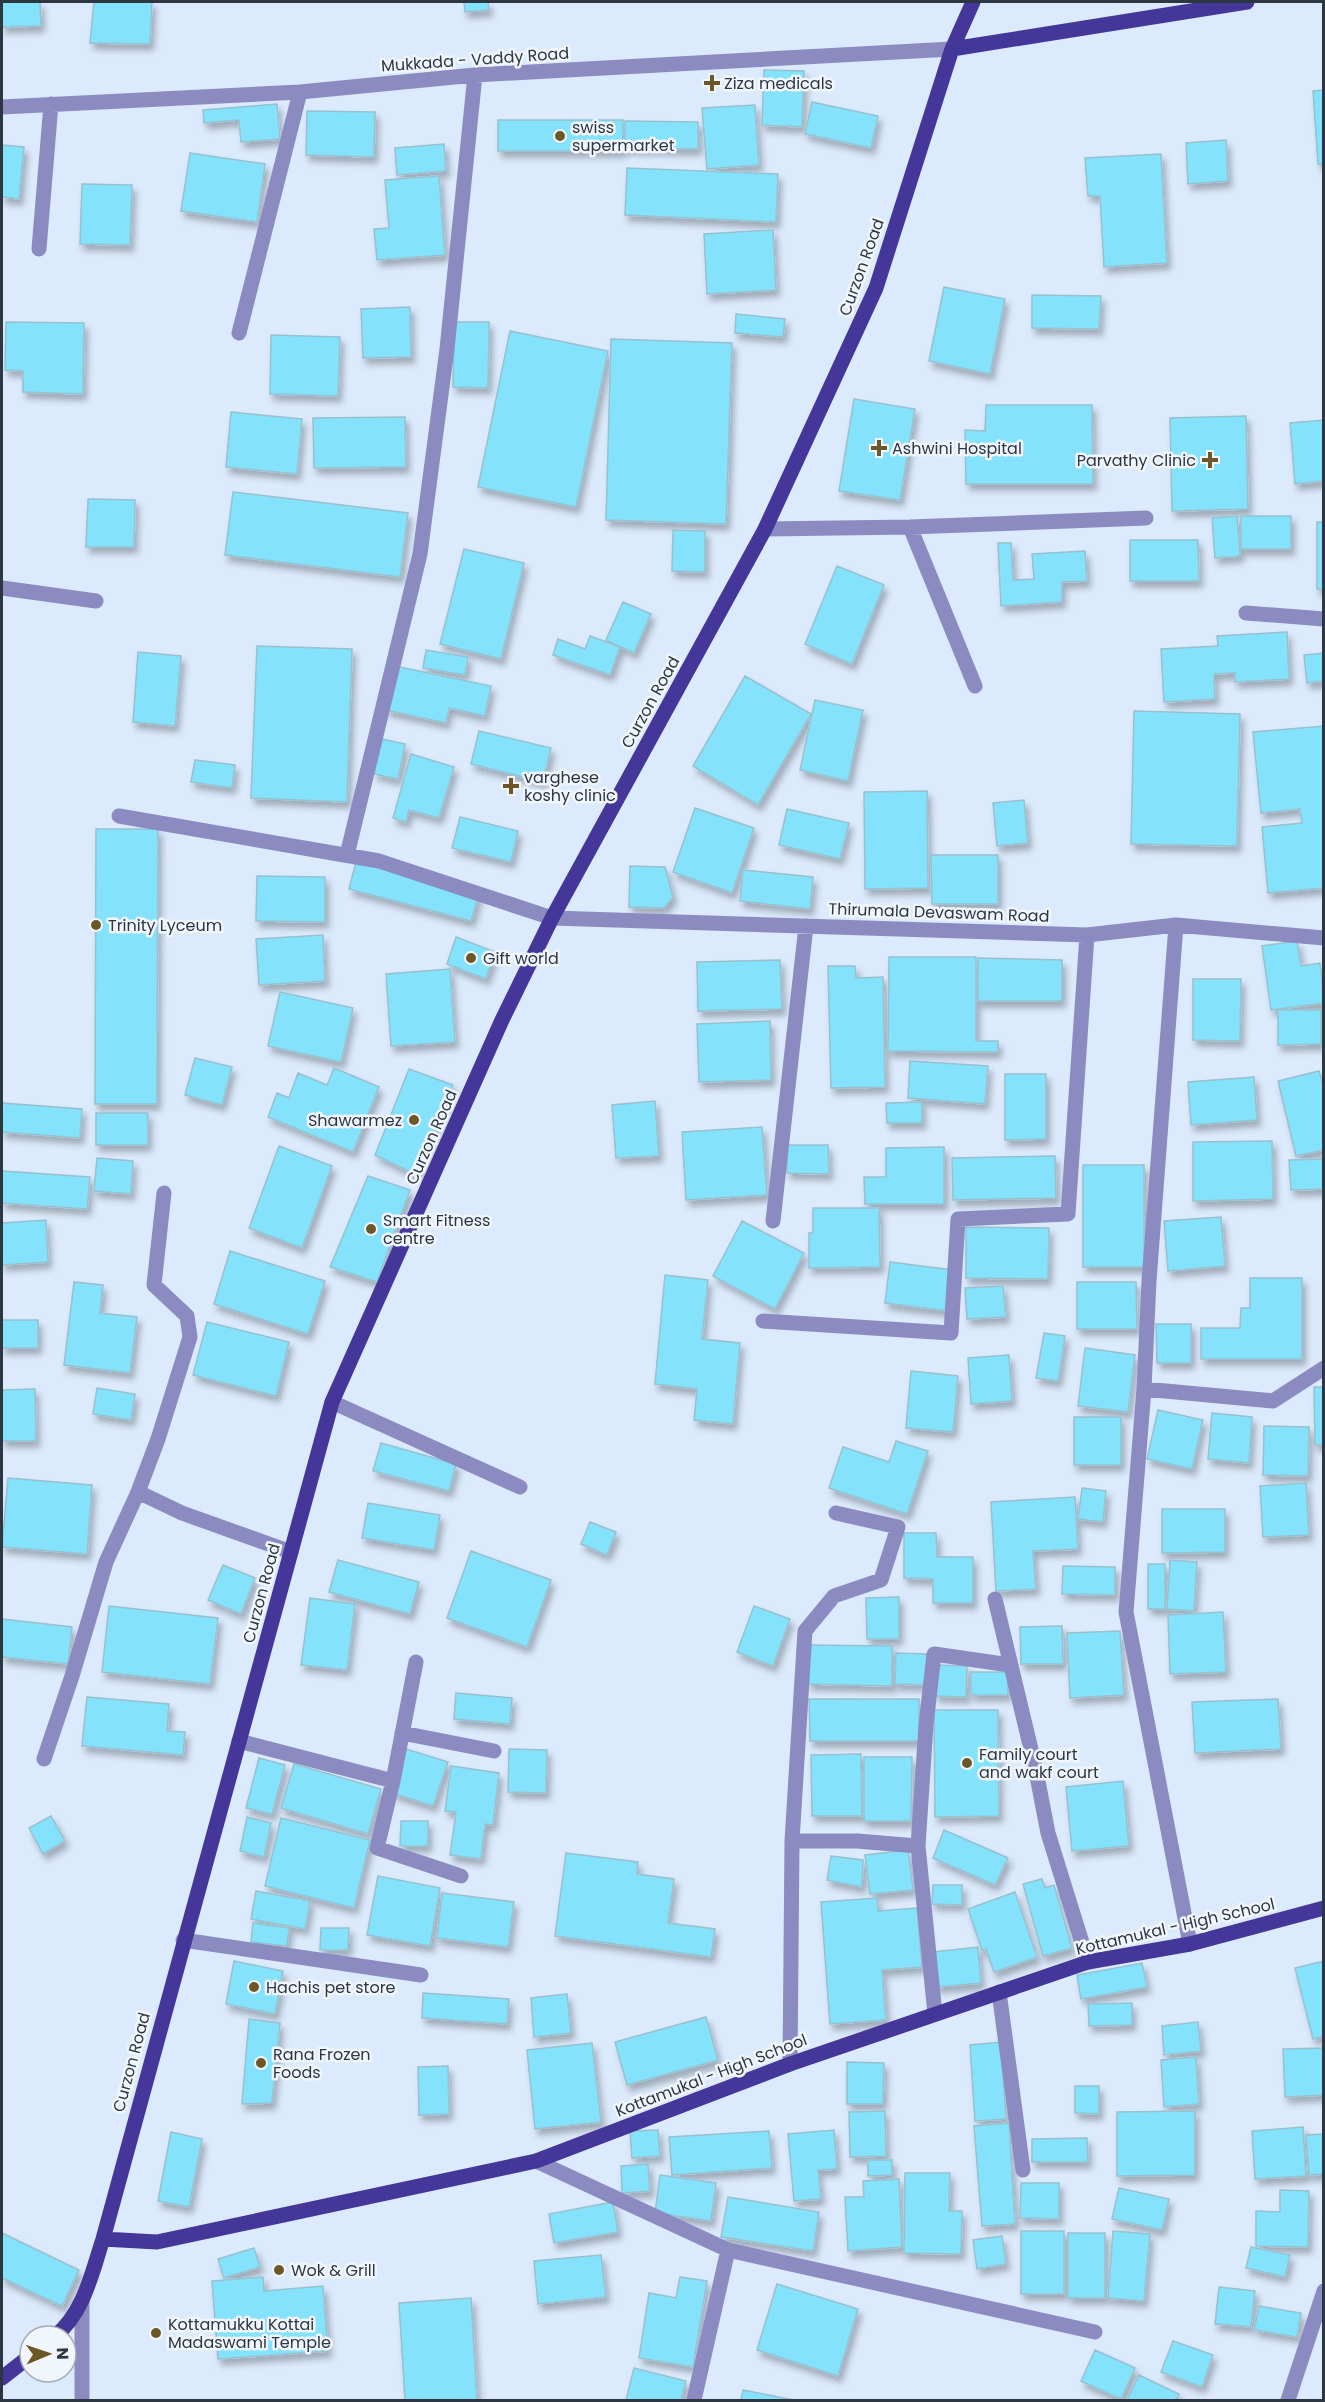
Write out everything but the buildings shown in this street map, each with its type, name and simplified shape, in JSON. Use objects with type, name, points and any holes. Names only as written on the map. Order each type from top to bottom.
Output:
[{"type":"main road","name":"Curzon Road","points":[[68,2324],[82,2301],[103,2239],[332,1402],[502,1020],[552,918],[765,529],[876,288],[952,49],[973,2]]},
{"type":"main road","points":[[952,49],[1247,2]]},
{"type":"main road","name":"Kottamukal - High School","points":[[103,2239],[157,2242],[536,2161],[790,2064],[1088,1962],[1190,1944],[1323,1908]]},
{"type":"main road","points":[[2,2378],[18,2365]]},
{"type":"street","name":"Mukkada - Vaddy Road","points":[[2,107],[300,92],[475,75],[952,49]]},
{"type":"street","points":[[347,855],[420,554],[447,349],[475,75]]},
{"type":"street","points":[[239,333],[300,92]]},
{"type":"street","points":[[39,249],[51,104]]},
{"type":"street","points":[[765,529],[910,527],[1146,518]]},
{"type":"street","points":[[910,527],[975,686]]},
{"type":"street","points":[[2,588],[96,601]]},
{"type":"street","points":[[1246,613],[1323,619]]},
{"type":"street","name":"Thirumala Devaswam Road","points":[[119,816],[379,861],[552,918],[1087,935],[1176,926],[1323,938]]},
{"type":"street","points":[[773,1221],[806,926]]},
{"type":"street","points":[[1176,926],[1126,1612],[1190,1944]]},
{"type":"street","points":[[763,1321],[951,1333],[958,1219],[1068,1214],[1087,935]]},
{"type":"street","points":[[1323,938],[1323,945]]},
{"type":"street","points":[[44,1759],[106,1562],[138,1492],[158,1439],[190,1337],[187,1317],[154,1285],[164,1193]]},
{"type":"street","points":[[1144,1389],[1273,1401],[1323,1368]]},
{"type":"street","points":[[332,1402],[520,1487]]},
{"type":"street","points":[[138,1492],[182,1513],[291,1552]]},
{"type":"street","points":[[790,2064],[792,1841],[804,1631],[834,1596],[881,1580],[898,1527],[836,1513]]},
{"type":"street","points":[[995,1599],[1035,1766],[1048,1833],[1088,1962]]},
{"type":"street","points":[[935,2014],[918,1846],[926,1725],[934,1654],[1010,1665]]},
{"type":"street","points":[[416,1662],[393,1781],[377,1848],[461,1876]]},
{"type":"street","points":[[402,1733],[494,1751]]},
{"type":"street","points":[[239,1741],[393,1781]]},
{"type":"street","points":[[792,1841],[857,1841],[918,1846]]},
{"type":"street","points":[[183,1940],[421,1975]]},
{"type":"street","points":[[999,1992],[1023,2170]]},
{"type":"street","points":[[536,2161],[728,2250],[1095,2332]]},
{"type":"street","points":[[694,2400],[728,2250]]},
{"type":"street","points":[[1288,2400],[1320,2314],[1323,2291]]},
{"type":"street","points":[[82,2301],[82,2400]]},
{"type":"place","name":"Ziza medicals","points":[[712,83]]},
{"type":"place","name":"swiss supermarket","points":[[560,136]]},
{"type":"place","name":"Ashwini Hospital","points":[[879,448]]},
{"type":"place","name":"Parvathy Clinic","points":[[1210,460]]},
{"type":"place","name":"varghese koshy clinic","points":[[511,786]]},
{"type":"place","name":"Trinity Lyceum","points":[[96,925]]},
{"type":"place","name":"Gift world","points":[[471,958]]},
{"type":"place","name":"Shawarmez","points":[[414,1120]]},
{"type":"place","name":"Smart Fitness centre","points":[[371,1229]]},
{"type":"place","name":"Family court and wakf court","points":[[967,1763]]},
{"type":"place","name":"Hachis pet store","points":[[254,1987]]},
{"type":"place","name":"Rana Frozen Foods","points":[[261,2063]]},
{"type":"place","name":"Wok & Grill","points":[[279,2270]]},
{"type":"place","name":"Kottamukku Kottai Madaswami Temple","points":[[156,2333]]}]
